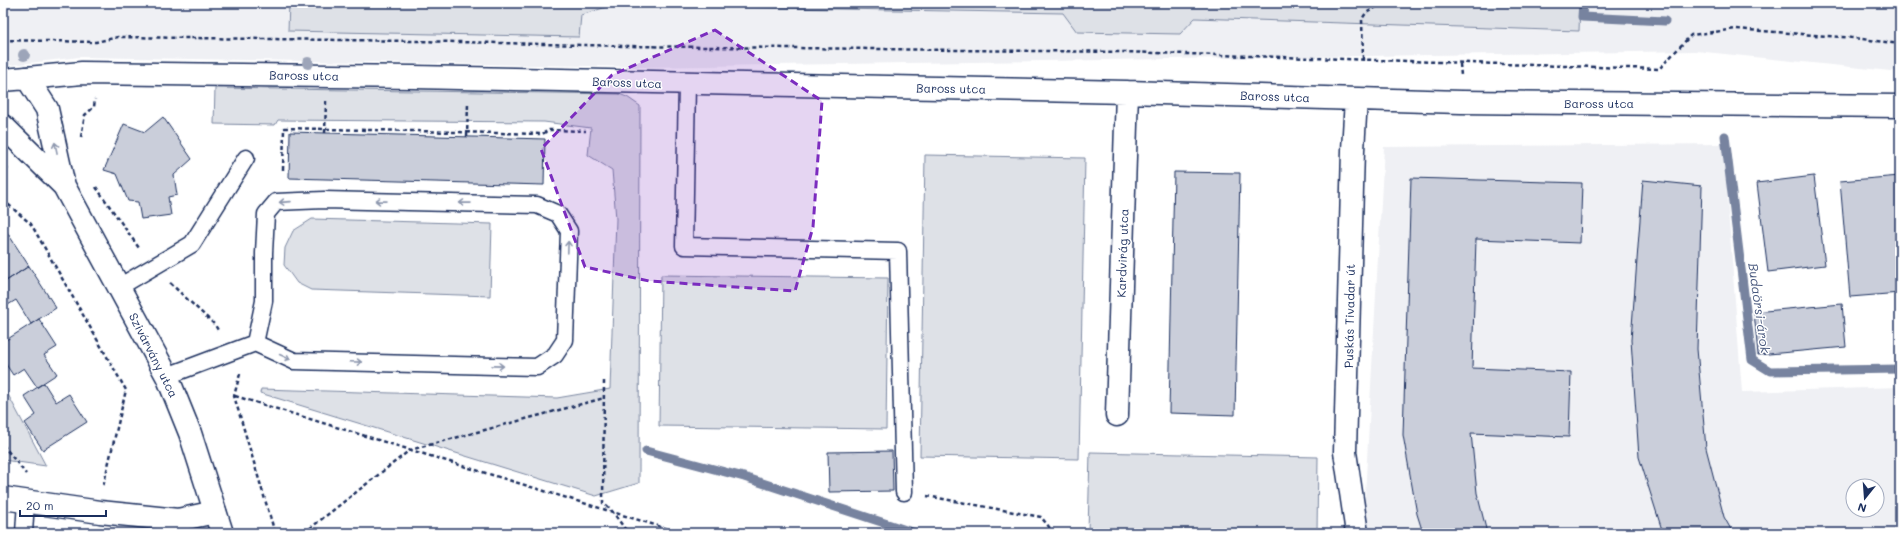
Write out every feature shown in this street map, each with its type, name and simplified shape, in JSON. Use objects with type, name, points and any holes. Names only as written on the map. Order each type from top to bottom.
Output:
[{"type":"street","name":"Baross utca","points":[[3,80],[82,72],[414,77],[687,84],[1127,92],[1461,102],[1900,106]]},
{"type":"street","name":"Szivárvány utca","points":[[27,78],[47,109],[64,186],[167,376],[190,433],[222,533]]},
{"type":"street","name":"Kardvirág utca","points":[[1117,414],[1127,92]]},
{"type":"street","name":"Puskás Tivadar út","points":[[1356,99],[1353,150],[1345,452],[1357,533]]},
{"type":"street","name":"Szivárvány utca","points":[[3,126],[64,186]]},
{"type":"street","points":[[3,498],[100,512],[178,520],[216,512]]},
{"type":"lane","points":[[687,84],[684,246],[898,251],[904,492]]},
{"type":"lane","points":[[119,287],[192,244],[246,158]]},
{"type":"lane","points":[[167,376],[255,343],[294,361],[537,367],[555,355],[565,340],[568,231],[558,214],[537,205],[318,200],[276,202],[266,214],[264,301],[255,343]]},
{"type":"lane","points":[[24,533],[26,501]]},
{"type":"path","points":[[1363,59],[1362,19],[1366,13],[1383,3]]},
{"type":"path","points":[[3,40],[96,42],[118,37],[415,41],[624,46],[1124,52],[1363,59],[1460,64],[1659,69],[1691,35],[1736,29],[1854,38],[1900,44]]},
{"type":"path","points":[[325,133],[326,100]]},
{"type":"path","points":[[467,136],[468,103]]},
{"type":"path","points":[[85,115],[94,108]]},
{"type":"path","points":[[283,170],[284,128],[542,134],[549,130],[586,131]]},
{"type":"path","points":[[3,200],[31,224],[126,390],[104,481],[100,512]]},
{"type":"path","points":[[604,381],[603,503],[612,511],[628,533]]},
{"type":"path","points":[[275,533],[234,396],[681,533]]},
{"type":"path","points":[[304,533],[410,450],[604,398]]},
{"type":"path","points":[[3,445],[26,473],[26,501]]},
{"type":"path","points":[[904,492],[1041,517],[1054,533]]},
{"type":"highlighted area","points":[[715,30],[822,101],[813,227],[795,291],[649,281],[585,267],[541,149],[612,75]]},
{"type":"shaded area","points":[[3,3],[1900,3],[1900,72],[1696,51],[642,67],[80,57],[3,66]]},
{"type":"shaded area","points":[[289,3],[1580,3],[1579,31],[1195,18],[1180,34],[1077,32],[1063,13],[613,5],[581,15],[579,37],[288,31]]},
{"type":"shaded area","points":[[215,88],[619,94],[627,97],[640,106],[639,483],[596,496],[260,393],[261,389],[557,398],[610,389],[616,219],[612,170],[588,155],[591,128],[544,122],[278,120],[275,125],[214,124]]},
{"type":"shaded area","points":[[1723,144],[1742,392],[1900,387],[1900,533],[1363,533],[1384,147]]},
{"type":"shaded area","points":[[925,155],[1085,158],[1079,459],[920,456]]},
{"type":"shaded area","points":[[312,219],[492,224],[490,296],[311,290],[297,283],[284,265],[285,248],[293,231]]},
{"type":"shaded area","points":[[661,275],[888,278],[886,429],[659,426]]},
{"type":"shaded area","points":[[3,385],[46,466],[3,460]]},
{"type":"shaded area","points":[[1090,452],[1318,457],[1317,533],[1088,533]]},
{"type":"building","points":[[163,117],[192,159],[174,175],[177,195],[168,197],[171,215],[141,219],[138,202],[128,201],[117,174],[104,170],[124,124],[145,132]]},
{"type":"building","points":[[290,132],[545,139],[544,185],[289,178]]},
{"type":"building","points":[[1174,172],[1240,173],[1235,415],[1169,413]]},
{"type":"building","points":[[1814,176],[1825,265],[1768,272],[1757,183]]},
{"type":"building","points":[[1900,176],[1900,293],[1850,297],[1840,181]]},
{"type":"building","points":[[1411,178],[1582,183],[1580,243],[1476,239],[1472,368],[1571,372],[1569,437],[1471,433],[1477,493],[1487,533],[1423,533],[1417,514],[1403,435]]},
{"type":"building","points":[[1643,180],[1702,186],[1697,349],[1706,448],[1724,517],[1733,533],[1663,533],[1639,457],[1631,340]]},
{"type":"building","points":[[3,226],[29,266],[3,283]]},
{"type":"building","points":[[29,266],[56,308],[31,324],[16,300],[3,308],[3,283]]},
{"type":"building","points":[[1842,304],[1846,347],[1758,355],[1754,312]]},
{"type":"building","points":[[39,319],[57,347],[44,355],[57,374],[37,387],[24,368],[13,375],[3,360],[3,342]]},
{"type":"building","points":[[44,383],[56,402],[69,394],[87,422],[43,450],[25,423],[36,415],[24,396]]},
{"type":"building","points":[[892,451],[893,491],[829,492],[828,452]]},
{"type":"waterway","name":"Budaörsi-árok","points":[[1583,3],[1582,17],[1665,21]]},
{"type":"waterway","name":"Budaörsi-árok","points":[[1725,136],[1752,360],[1770,371],[1900,369]]},
{"type":"waterway","points":[[646,451],[744,477],[915,533]]}]
